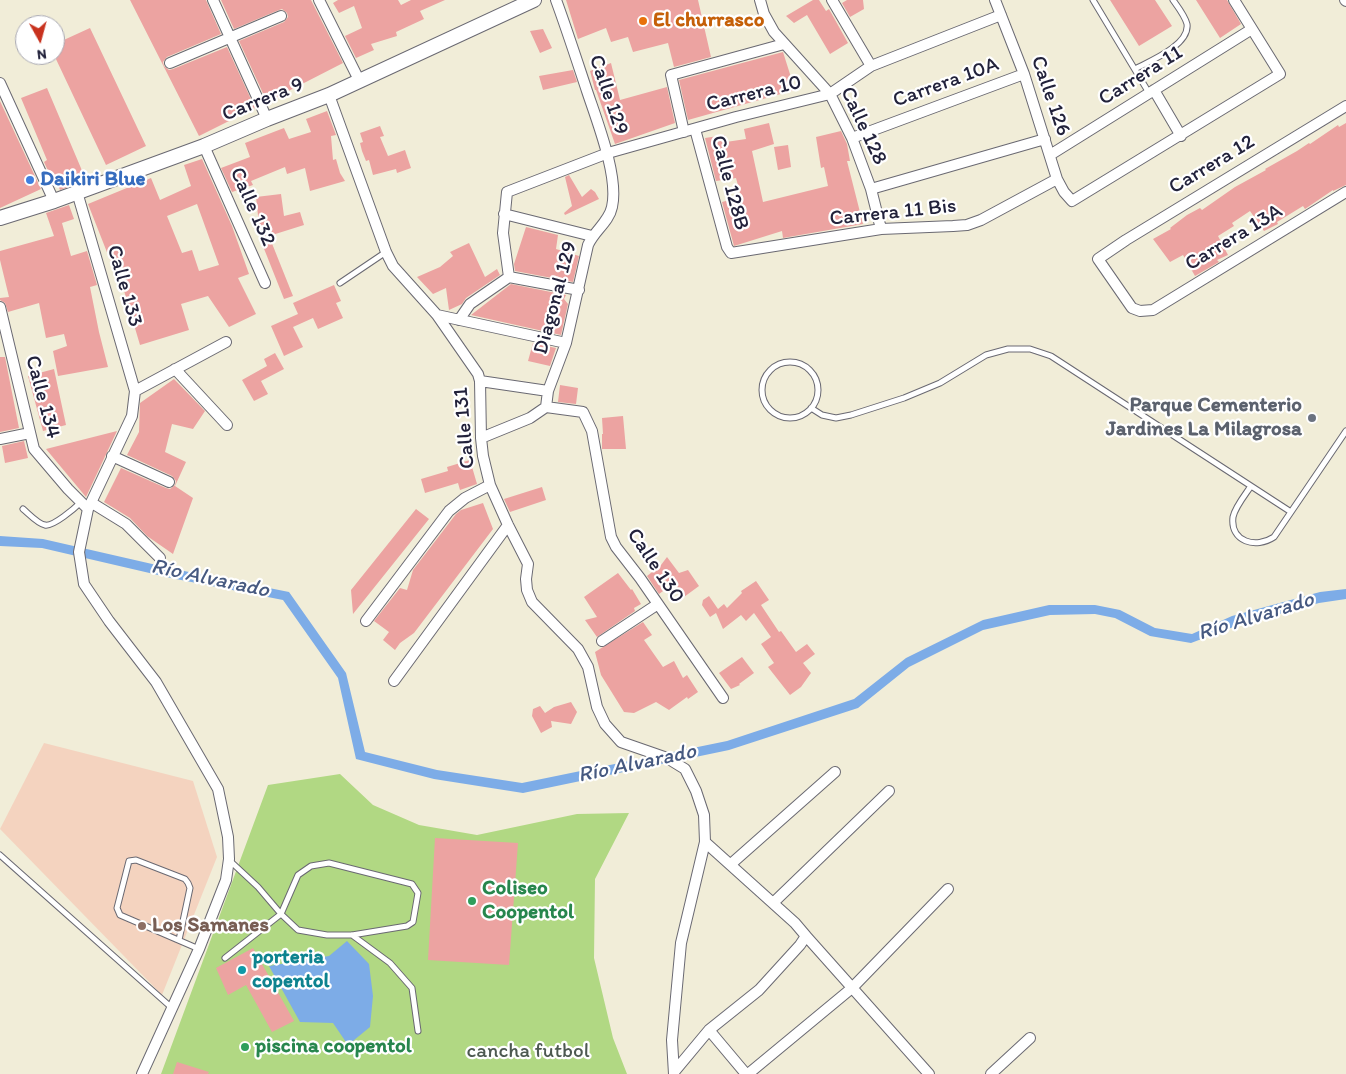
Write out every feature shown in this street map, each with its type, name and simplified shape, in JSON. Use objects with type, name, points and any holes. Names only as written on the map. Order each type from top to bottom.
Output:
[{"type":"street","points":[[214,0],[267,119]]},
{"type":"street","points":[[319,0],[358,80]]},
{"type":"street","name":"Carrera 9","points":[[0,218],[54,201],[204,146],[329,94],[534,0]]},
{"type":"street","name":"Calle 129","points":[[556,0],[608,152],[613,204]]},
{"type":"street","name":"Calle 128","points":[[760,0],[764,14],[774,32],[830,94],[852,138],[871,189],[881,229]]},
{"type":"street","points":[[832,0],[871,66]]},
{"type":"street","name":"Calle 126","points":[[995,0],[1024,74],[1057,179],[1072,202],[1181,136]]},
{"type":"street","points":[[1152,92],[1181,136],[1280,74],[1234,0]]},
{"type":"street","name":"Carrera 10","points":[[504,214],[507,192],[608,152],[830,94],[871,66],[1001,15]]},
{"type":"street","points":[[170,63],[281,16]]},
{"type":"street","name":"Carrera 11","points":[[1050,154],[1252,29]]},
{"type":"street","name":"Calle 128B","points":[[684,132],[671,75],[784,44]]},
{"type":"street","name":"Carrera 10A","points":[[852,138],[1024,74]]},
{"type":"street","points":[[0,82],[54,201]]},
{"type":"street","name":"Calle 131","points":[[329,94],[386,252],[393,266],[437,315],[478,374],[480,381],[483,456],[490,485],[528,564],[527,590],[532,602],[578,649],[588,667],[598,707],[605,724],[621,742],[666,758],[685,768],[696,791],[704,815],[706,842],[681,943],[672,1040],[674,1073]]},
{"type":"street","name":"Carrera 12","points":[[1140,311],[1132,308],[1098,259],[1346,106]]},
{"type":"street","name":"Calle 128B","points":[[695,129],[727,247]]},
{"type":"street","points":[[871,189],[1045,139]]},
{"type":"street","name":"Calle 132","points":[[204,146],[265,283]]},
{"type":"street","name":"Carrera 11 Bis","points":[[727,247],[731,253],[735,253],[881,229],[917,229],[967,225],[981,220],[1057,179]]},
{"type":"street","name":"Calle 133","points":[[77,192],[135,391]]},
{"type":"street","name":"Carrera 13A","points":[[1140,311],[1153,310],[1346,192]]},
{"type":"street","name":"Diagonal 129","points":[[546,407],[548,391],[566,343],[588,245],[592,236],[611,213],[613,204]]},
{"type":"street","points":[[509,277],[504,233],[504,214],[592,236]]},
{"type":"street","points":[[459,320],[470,304],[509,277],[579,290]]},
{"type":"street","name":"Calle 134","points":[[0,307],[34,449],[87,505],[126,524],[160,558]]},
{"type":"street","points":[[437,315],[566,343]]},
{"type":"street","points":[[142,1074],[199,949],[226,880],[229,859],[228,837],[218,789],[156,682],[109,621],[84,584],[80,552],[87,505],[132,416],[135,391],[226,342]]},
{"type":"street","points":[[175,369],[227,425]]},
{"type":"street","points":[[480,381],[548,391]]},
{"type":"street","points":[[481,438],[530,418],[546,407]]},
{"type":"street","name":"Calle 130","points":[[546,407],[583,412],[592,431],[611,537],[616,547],[723,698]]},
{"type":"street","points":[[0,439],[30,433]]},
{"type":"street","points":[[112,456],[169,482]]},
{"type":"street","points":[[366,621],[449,511],[465,498],[490,485]]},
{"type":"street","points":[[394,681],[508,525]]},
{"type":"street","points":[[602,642],[658,604]]},
{"type":"street","points":[[731,864],[836,772]]},
{"type":"street","points":[[772,903],[889,790]]},
{"type":"street","points":[[706,842],[806,936],[929,1074]]},
{"type":"street","points":[[709,1030],[747,1074],[852,988],[948,889]]},
{"type":"street","points":[[674,1073],[709,1030],[759,990],[806,936]]},
{"type":"street","points":[[991,1074],[1030,1038]]},
{"type":"lane","points":[[1092,0],[1135,69],[1152,92]]},
{"type":"lane","points":[[1135,69],[1178,44],[1186,35],[1186,22],[1173,0]]},
{"type":"lane","points":[[340,283],[386,252]]},
{"type":"lane","points":[[811,408],[822,415],[836,418],[851,415],[904,398],[940,383],[986,355],[1008,349],[1030,349],[1051,356],[1291,512]]},
{"type":"lane","points":[[788,362],[795,362],[808,369],[813,374],[818,388],[815,402],[811,408],[805,413],[792,418],[784,417],[771,411],[766,406],[761,392],[764,378],[768,372],[774,367],[788,362]]},
{"type":"lane","points":[[1251,486],[1234,514],[1233,522],[1239,536],[1245,541],[1260,544],[1274,537],[1346,431]]},
{"type":"lane","points":[[23,509],[44,525],[50,525],[74,510],[87,505]]},
{"type":"lane","points":[[0,855],[172,1008]]},
{"type":"lane","points":[[225,958],[281,914],[298,875],[311,866],[329,863],[412,884],[418,892],[413,922],[407,926],[352,935],[327,935],[298,930],[281,914],[258,887],[229,859]]},
{"type":"lane","points":[[179,940],[190,888],[188,883],[185,879],[136,860],[129,861],[117,908],[120,914],[199,949]]},
{"type":"lane","points":[[352,935],[390,963],[412,988],[418,1031]]},
{"type":"shaded area","name":"Los Samanes","points":[[44,743],[193,781],[217,857],[162,995],[0,829]]},
{"type":"green space","name":"cancha futbol","points":[[340,774],[373,805],[419,825],[477,835],[577,814],[629,813],[595,879],[594,958],[613,1038],[627,1074],[161,1074],[268,785]]},
{"type":"water","name":"Río Alvarado","points":[[0,536],[43,539],[174,569],[289,592],[346,673],[365,752],[437,770],[522,783],[727,741],[854,699],[906,658],[983,620],[1049,605],[1095,605],[1120,610],[1155,628],[1192,634],[1232,616],[1320,592],[1346,589],[1346,599],[1319,603],[1236,626],[1191,643],[1150,636],[1115,618],[1095,614],[1050,615],[983,630],[909,667],[858,708],[729,750],[523,793],[434,779],[356,759],[338,678],[283,600],[171,578],[42,548],[0,546]]},
{"type":"water","points":[[347,941],[369,964],[373,996],[370,1027],[348,1045],[333,1023],[300,1022],[269,966],[329,956]]},
{"type":"building","points":[[130,0],[206,0],[221,34],[167,57],[163,62],[164,66],[169,70],[173,69],[227,47],[255,108],[199,136]]},
{"type":"building","points":[[221,0],[311,0],[343,63],[267,102],[239,41],[284,22],[288,17],[287,13],[282,9],[234,29]]},
{"type":"building","points":[[338,0],[398,0],[401,5],[411,0],[445,0],[420,11],[424,19],[396,32],[397,36],[371,44],[374,50],[356,58],[345,36],[362,28],[354,6],[339,13],[333,3]]},
{"type":"building","points":[[566,0],[698,0],[711,57],[674,67],[668,43],[633,52],[628,37],[611,42],[606,28],[578,39]]},
{"type":"building","points":[[813,0],[819,0],[826,11],[829,9],[848,43],[830,54],[807,15],[794,23],[786,16]]},
{"type":"building","points":[[847,0],[863,0],[864,9],[850,17],[842,3]]},
{"type":"building","points":[[1110,0],[1155,0],[1172,26],[1139,46]]},
{"type":"building","points":[[1196,0],[1227,0],[1241,24],[1220,38]]},
{"type":"building","points":[[90,28],[146,146],[106,165],[59,65],[65,65],[65,39]]},
{"type":"building","points":[[543,29],[552,48],[540,53],[530,31]]},
{"type":"building","points":[[783,52],[795,90],[688,120],[679,80]]},
{"type":"building","points":[[611,63],[620,100],[667,87],[675,123],[615,144],[590,71]]},
{"type":"building","points":[[573,70],[577,82],[543,90],[539,76]]},
{"type":"building","points":[[47,88],[86,180],[60,190],[57,183],[54,184],[44,162],[47,160],[21,98]]},
{"type":"building","points":[[0,101],[41,189],[0,208]]},
{"type":"building","points":[[327,111],[336,135],[331,136],[333,160],[336,159],[340,173],[345,181],[310,191],[305,168],[287,174],[285,167],[251,181],[253,185],[232,192],[221,168],[250,157],[245,143],[284,128],[289,139],[311,132],[306,119]]},
{"type":"building","points":[[769,123],[774,144],[752,151],[763,202],[828,186],[824,167],[821,168],[816,137],[841,131],[847,144],[850,161],[847,161],[863,224],[783,238],[782,231],[734,246],[722,202],[741,197],[736,178],[716,181],[705,138],[725,135],[726,142],[746,139],[744,129]]},
{"type":"building","points":[[1346,123],[1346,185],[1333,190],[1305,209],[1303,206],[1277,222],[1278,224],[1264,231],[1250,211],[1232,223],[1234,226],[1218,236],[1228,255],[1217,260],[1219,262],[1195,276],[1183,255],[1170,262],[1153,239],[1171,229],[1187,215],[1200,208],[1202,210],[1235,187],[1310,144],[1338,125],[1339,127]]},
{"type":"building","points":[[380,126],[384,136],[380,137],[388,156],[405,150],[411,168],[397,173],[396,169],[373,175],[369,160],[366,161],[362,151],[360,143],[363,142],[360,133]]},
{"type":"building","points":[[788,145],[791,167],[778,170],[774,147]]},
{"type":"building","points":[[202,159],[232,226],[249,274],[238,278],[256,314],[229,327],[208,296],[181,304],[189,330],[140,345],[116,264],[112,265],[88,204],[151,178],[160,200],[191,186],[184,165]],"holes":[[[197,204],[219,265],[199,271],[192,250],[182,253],[167,216]]]},
{"type":"building","points":[[569,175],[582,197],[591,189],[599,199],[565,215],[564,213],[572,206],[565,177]]},
{"type":"building","points":[[281,194],[284,216],[300,212],[304,225],[269,236],[293,296],[284,299],[255,226],[259,225],[256,197]]},
{"type":"building","points":[[69,205],[74,219],[62,223],[71,256],[87,251],[97,285],[90,287],[108,367],[58,376],[53,351],[67,346],[64,334],[46,338],[39,303],[8,312],[5,303],[0,300],[0,298],[9,297],[0,260],[0,251],[54,236],[46,213]]},
{"type":"building","points":[[526,227],[558,235],[556,249],[579,256],[573,282],[515,271],[514,264]]},
{"type":"building","points":[[469,243],[485,277],[497,269],[500,275],[466,298],[462,304],[449,310],[446,288],[433,294],[417,277],[440,267],[453,256],[450,252]]},
{"type":"building","points":[[511,284],[566,295],[564,299],[568,304],[561,335],[471,315]]},
{"type":"building","points":[[334,285],[341,301],[336,303],[343,318],[318,329],[313,318],[293,327],[303,347],[284,356],[271,326],[298,314],[293,303]]},
{"type":"building","points":[[533,343],[556,348],[550,366],[528,361]]},
{"type":"building","points":[[275,353],[284,369],[261,381],[268,394],[254,401],[242,380],[267,366],[264,359]]},
{"type":"building","points":[[0,357],[5,357],[19,428],[0,432]]},
{"type":"building","points":[[54,369],[66,425],[43,431],[28,376]]},
{"type":"building","points":[[174,379],[205,411],[193,429],[172,424],[165,452],[186,462],[175,486],[193,498],[173,554],[147,536],[130,518],[104,502],[121,468],[166,488],[170,489],[175,485],[176,481],[172,476],[127,455],[139,432],[140,403]]},
{"type":"building","points":[[560,385],[578,388],[576,404],[558,402]]},
{"type":"building","points":[[623,416],[626,449],[602,449],[602,418]]},
{"type":"building","points":[[117,431],[86,497],[46,449]]},
{"type":"building","points":[[24,441],[28,458],[5,463],[2,446]]},
{"type":"building","points":[[470,460],[477,484],[460,490],[458,483],[425,493],[421,479],[448,471],[447,467]]},
{"type":"building","points":[[542,487],[546,500],[510,512],[504,499]]},
{"type":"building","points":[[483,503],[493,529],[414,633],[400,643],[395,650],[383,640],[389,632],[374,621],[400,588],[407,590],[413,570],[456,514],[461,510]]},
{"type":"building","points":[[416,509],[429,519],[353,614],[351,590]]},
{"type":"building","points":[[667,557],[679,573],[688,570],[699,586],[684,597],[674,583],[659,594],[647,576],[661,565]]},
{"type":"building","points":[[618,573],[632,589],[641,604],[634,608],[635,611],[597,637],[585,620],[597,617],[584,597]]},
{"type":"building","points":[[756,581],[769,600],[761,605],[779,632],[781,631],[796,652],[807,644],[815,654],[803,663],[811,673],[801,687],[790,695],[768,667],[774,663],[761,644],[771,637],[754,613],[746,621],[741,615],[723,629],[716,613],[710,617],[702,605],[703,600],[709,596],[718,609],[724,604],[727,608],[742,593],[741,591]]},
{"type":"building","points":[[643,622],[652,635],[644,640],[663,667],[674,661],[683,678],[687,675],[698,692],[688,699],[687,697],[669,710],[656,702],[634,713],[624,712],[601,675],[595,652]]},
{"type":"building","points":[[742,657],[754,673],[740,685],[731,689],[719,673]]},
{"type":"building","points":[[571,702],[577,712],[571,724],[551,721],[552,727],[541,733],[532,716],[533,709],[540,706],[545,713],[554,707]]},
{"type":"building","name":"Coliseo Coopentol","points":[[435,838],[518,843],[509,965],[428,960]]},
{"type":"building","points":[[253,948],[294,1021],[272,1032],[246,985],[228,995],[216,968]]},
{"type":"building","points":[[177,1062],[209,1072],[208,1074],[173,1074]]},
{"type":"place","name":"El churrasco","points":[[643,21]]},
{"type":"place","name":"Daikiri Blue","points":[[30,180]]},
{"type":"place","name":"Parque Cementerio Jardines La Milagrosa","points":[[1312,418]]},
{"type":"place","name":"Coliseo Coopentol","points":[[472,901]]},
{"type":"place","name":"Los Samanes","points":[[142,926]]},
{"type":"place","name":"porteria copentol","points":[[242,970]]},
{"type":"place","name":"piscina coopentol","points":[[245,1047]]}]
